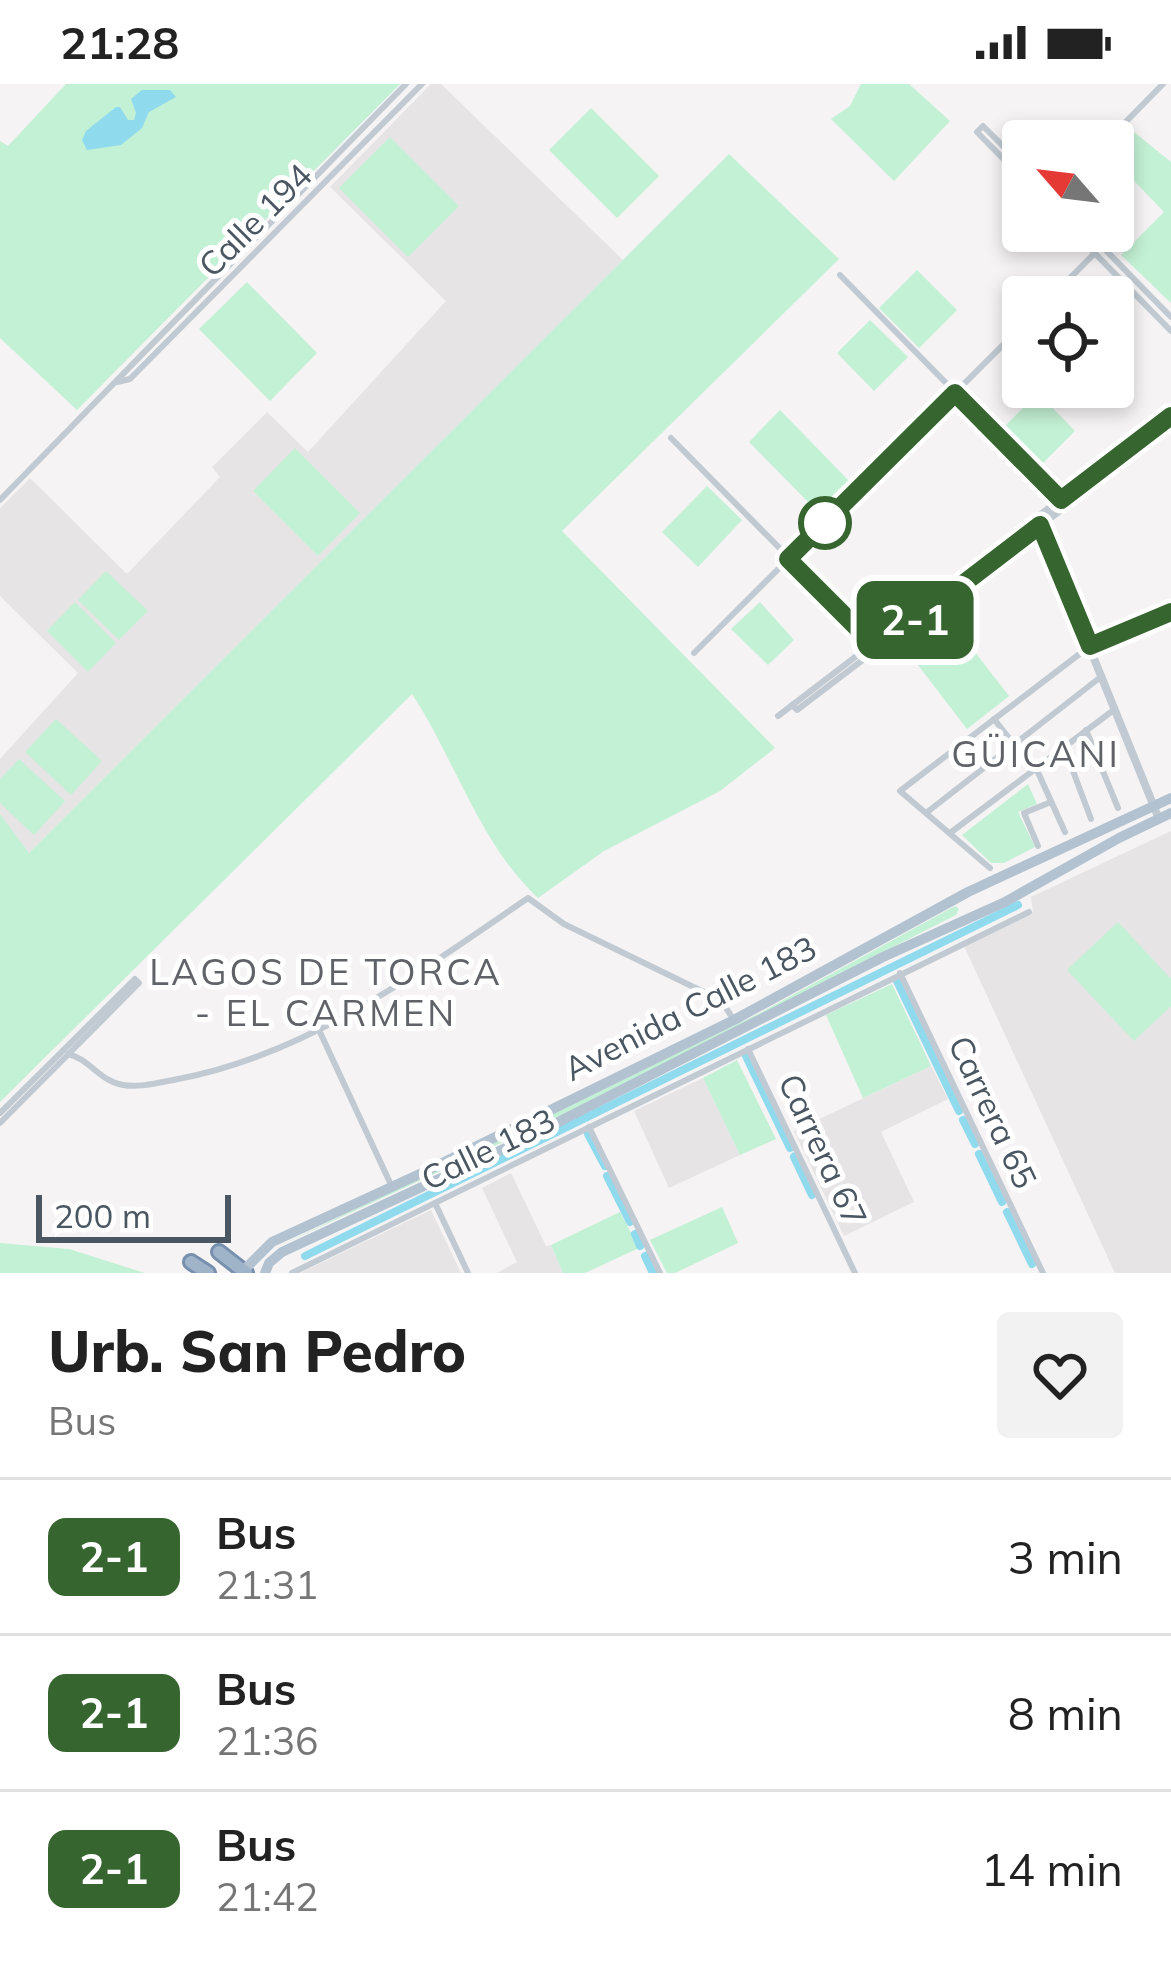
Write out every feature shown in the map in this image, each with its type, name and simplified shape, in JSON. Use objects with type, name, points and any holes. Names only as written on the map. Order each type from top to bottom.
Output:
[{"type":"highway","points":[[218,1252],[243,1272]]},
{"type":"highway","points":[[190,1262],[208,1273]]},
{"type":"main road","name":"Avenida Calle 183","points":[[266,1273],[282,1252],[521,1141],[896,951],[990,909],[1161,813],[1171,798]]},
{"type":"main road","name":"Avenida Calle 183","points":[[243,1272],[272,1242],[734,1020],[1040,852],[1161,813]]},
{"type":"main road","points":[[990,909],[980,903],[982,892],[1040,852]]},
{"type":"main road","points":[[896,951],[961,916],[961,904],[952,900]]},
{"type":"main road","points":[[218,1252],[242,1256],[272,1242]]},
{"type":"street","name":"Calle 194","points":[[0,500],[406,84]]},
{"type":"street","name":"Calle 194","points":[[117,382],[130,380],[422,84]]},
{"type":"street","points":[[1127,120],[1163,84]]},
{"type":"street","points":[[980,129],[1002,152]]},
{"type":"street","points":[[1072,276],[1096,252]]},
{"type":"street","points":[[1100,252],[1171,317]]},
{"type":"street","points":[[1100,252],[1171,331]]},
{"type":"street","points":[[839,275],[1064,502]]},
{"type":"street","points":[[694,653],[1002,346]]},
{"type":"street","points":[[778,716],[1171,416]]},
{"type":"street","points":[[1064,502],[1171,427]]},
{"type":"street","points":[[671,438],[875,646]]},
{"type":"street","points":[[1038,522],[1161,813]]},
{"type":"street","points":[[991,868],[900,791],[1090,646],[1171,612]]},
{"type":"street","points":[[926,813],[1102,676]]},
{"type":"street","points":[[950,833],[1114,709]]},
{"type":"street","points":[[994,718],[1035,769],[1065,832]]},
{"type":"street","points":[[1086,730],[1118,808]]},
{"type":"street","points":[[1064,747],[1091,819]]},
{"type":"street","points":[[1040,852],[1024,813],[1052,802]]},
{"type":"street","points":[[68,1054],[85,1061],[107,1080],[143,1085],[218,1070],[319,1030],[528,898],[564,924],[712,996],[734,1020]]},
{"type":"street","name":"Calle 183","points":[[292,1273],[1029,912]]},
{"type":"street","name":"Carrera 65","points":[[900,973],[1042,1273]]},
{"type":"street","points":[[0,1114],[135,979],[139,983],[0,1123]]},
{"type":"street","points":[[319,1030],[392,1187]]},
{"type":"street","name":"Carrera 67","points":[[748,1048],[855,1273]]},
{"type":"street","points":[[589,1126],[659,1273]]},
{"type":"street","points":[[434,1203],[468,1273]]},
{"type":"shaded area","points":[[431,84],[441,84],[623,260],[28,854],[0,814],[0,759],[78,673],[0,596],[0,508],[30,478],[127,574],[220,477],[212,467],[267,412],[308,452],[446,301],[330,187]]},
{"type":"shaded area","points":[[1171,831],[1171,1273],[1115,1273],[964,946],[1033,911],[1031,897]]},
{"type":"shaded area","points":[[931,1066],[948,1099],[881,1132],[914,1202],[844,1236],[794,1131]]},
{"type":"shaded area","points":[[703,1078],[740,1155],[669,1188],[634,1111]]},
{"type":"shaded area","points":[[511,1173],[563,1273],[497,1273],[517,1262],[482,1188]]},
{"type":"shaded area","points":[[431,1210],[461,1273],[300,1273]]},
{"type":"green space","points":[[66,84],[400,84],[77,410],[0,338],[0,141],[8,146]]},
{"type":"green space","points":[[861,84],[909,84],[950,121],[894,181],[831,119],[850,106]]},
{"type":"green space","points":[[591,108],[659,176],[617,218],[549,150]]},
{"type":"green space","points":[[1134,132],[1171,162],[1171,303],[1121,255],[1134,252],[1134,242],[1164,212],[1134,181]]},
{"type":"green space","points":[[390,137],[459,206],[408,257],[339,188]]},
{"type":"green space","points":[[729,154],[839,259],[562,531],[775,748],[720,791],[604,851],[538,898],[499,852],[412,694],[0,1102],[0,814],[29,853]]},
{"type":"green space","points":[[917,270],[957,310],[919,348],[879,308]]},
{"type":"green space","points":[[247,282],[317,353],[270,401],[199,329]]},
{"type":"green space","points":[[870,320],[908,357],[874,391],[837,353]]},
{"type":"green space","points":[[1023,408],[1053,408],[1075,431],[1039,467],[1002,429]]},
{"type":"green space","points":[[780,410],[850,482],[819,513],[749,442]]},
{"type":"green space","points":[[295,448],[360,513],[318,556],[253,491]]},
{"type":"green space","points":[[707,486],[742,520],[698,567],[662,532]]},
{"type":"green space","points":[[106,571],[148,611],[119,640],[78,600]]},
{"type":"green space","points":[[75,602],[116,643],[88,672],[47,631]]},
{"type":"green space","points":[[760,602],[794,640],[768,665],[731,629]]},
{"type":"green space","points":[[940,607],[1009,696],[967,729],[898,639]]},
{"type":"green space","points":[[56,719],[102,761],[71,795],[25,752]]},
{"type":"green space","points":[[19,759],[65,801],[34,835],[0,803],[0,779]]},
{"type":"green space","points":[[1028,784],[1037,804],[1018,812],[1035,847],[1004,863],[991,863],[962,835]]},
{"type":"green space","points":[[955,906],[959,909],[956,915],[570,1111],[279,1246],[758,1014]]},
{"type":"green space","points":[[1118,922],[1171,979],[1171,1006],[1134,1041],[1067,970]]},
{"type":"green space","points":[[892,984],[931,1066],[863,1098],[826,1015]]},
{"type":"green space","points":[[737,1060],[776,1139],[740,1155],[703,1078]]},
{"type":"green space","points":[[722,1207],[738,1243],[667,1273],[650,1240]]},
{"type":"green space","points":[[620,1212],[639,1248],[585,1273],[563,1273],[551,1245]]},
{"type":"green space","points":[[0,1243],[69,1249],[145,1273],[0,1273]]},
{"type":"water","points":[[142,90],[170,90],[176,97],[149,112],[142,128],[121,145],[87,150],[82,140],[86,131],[116,107],[134,120],[131,99]]},
{"type":"waterway","points":[[305,1256],[1018,905]]},
{"type":"waterway","points":[[896,979],[959,1111]]},
{"type":"waterway","points":[[746,1056],[790,1148]]},
{"type":"waterway","points":[[963,1120],[975,1144]]},
{"type":"waterway","points":[[588,1134],[605,1166]]},
{"type":"waterway","points":[[979,1154],[1002,1202]]},
{"type":"waterway","points":[[794,1157],[812,1195]]},
{"type":"waterway","points":[[607,1176],[630,1222]]},
{"type":"waterway","points":[[1007,1212],[1032,1264]]},
{"type":"waterway","points":[[635,1234],[640,1246]]},
{"type":"waterway","points":[[645,1256],[653,1273]]},
{"type":"bus line","name":"2-1","points":[[1171,416],[1061,500],[955,393],[788,559],[878,649],[1040,525],[1090,646],[1171,612]]},
{"type":"district","name":"GÜICANI","points":[[1036,754]]},
{"type":"district","name":"LAGOS DE TORCA - EL CARMEN","points":[[326,992]]}]
